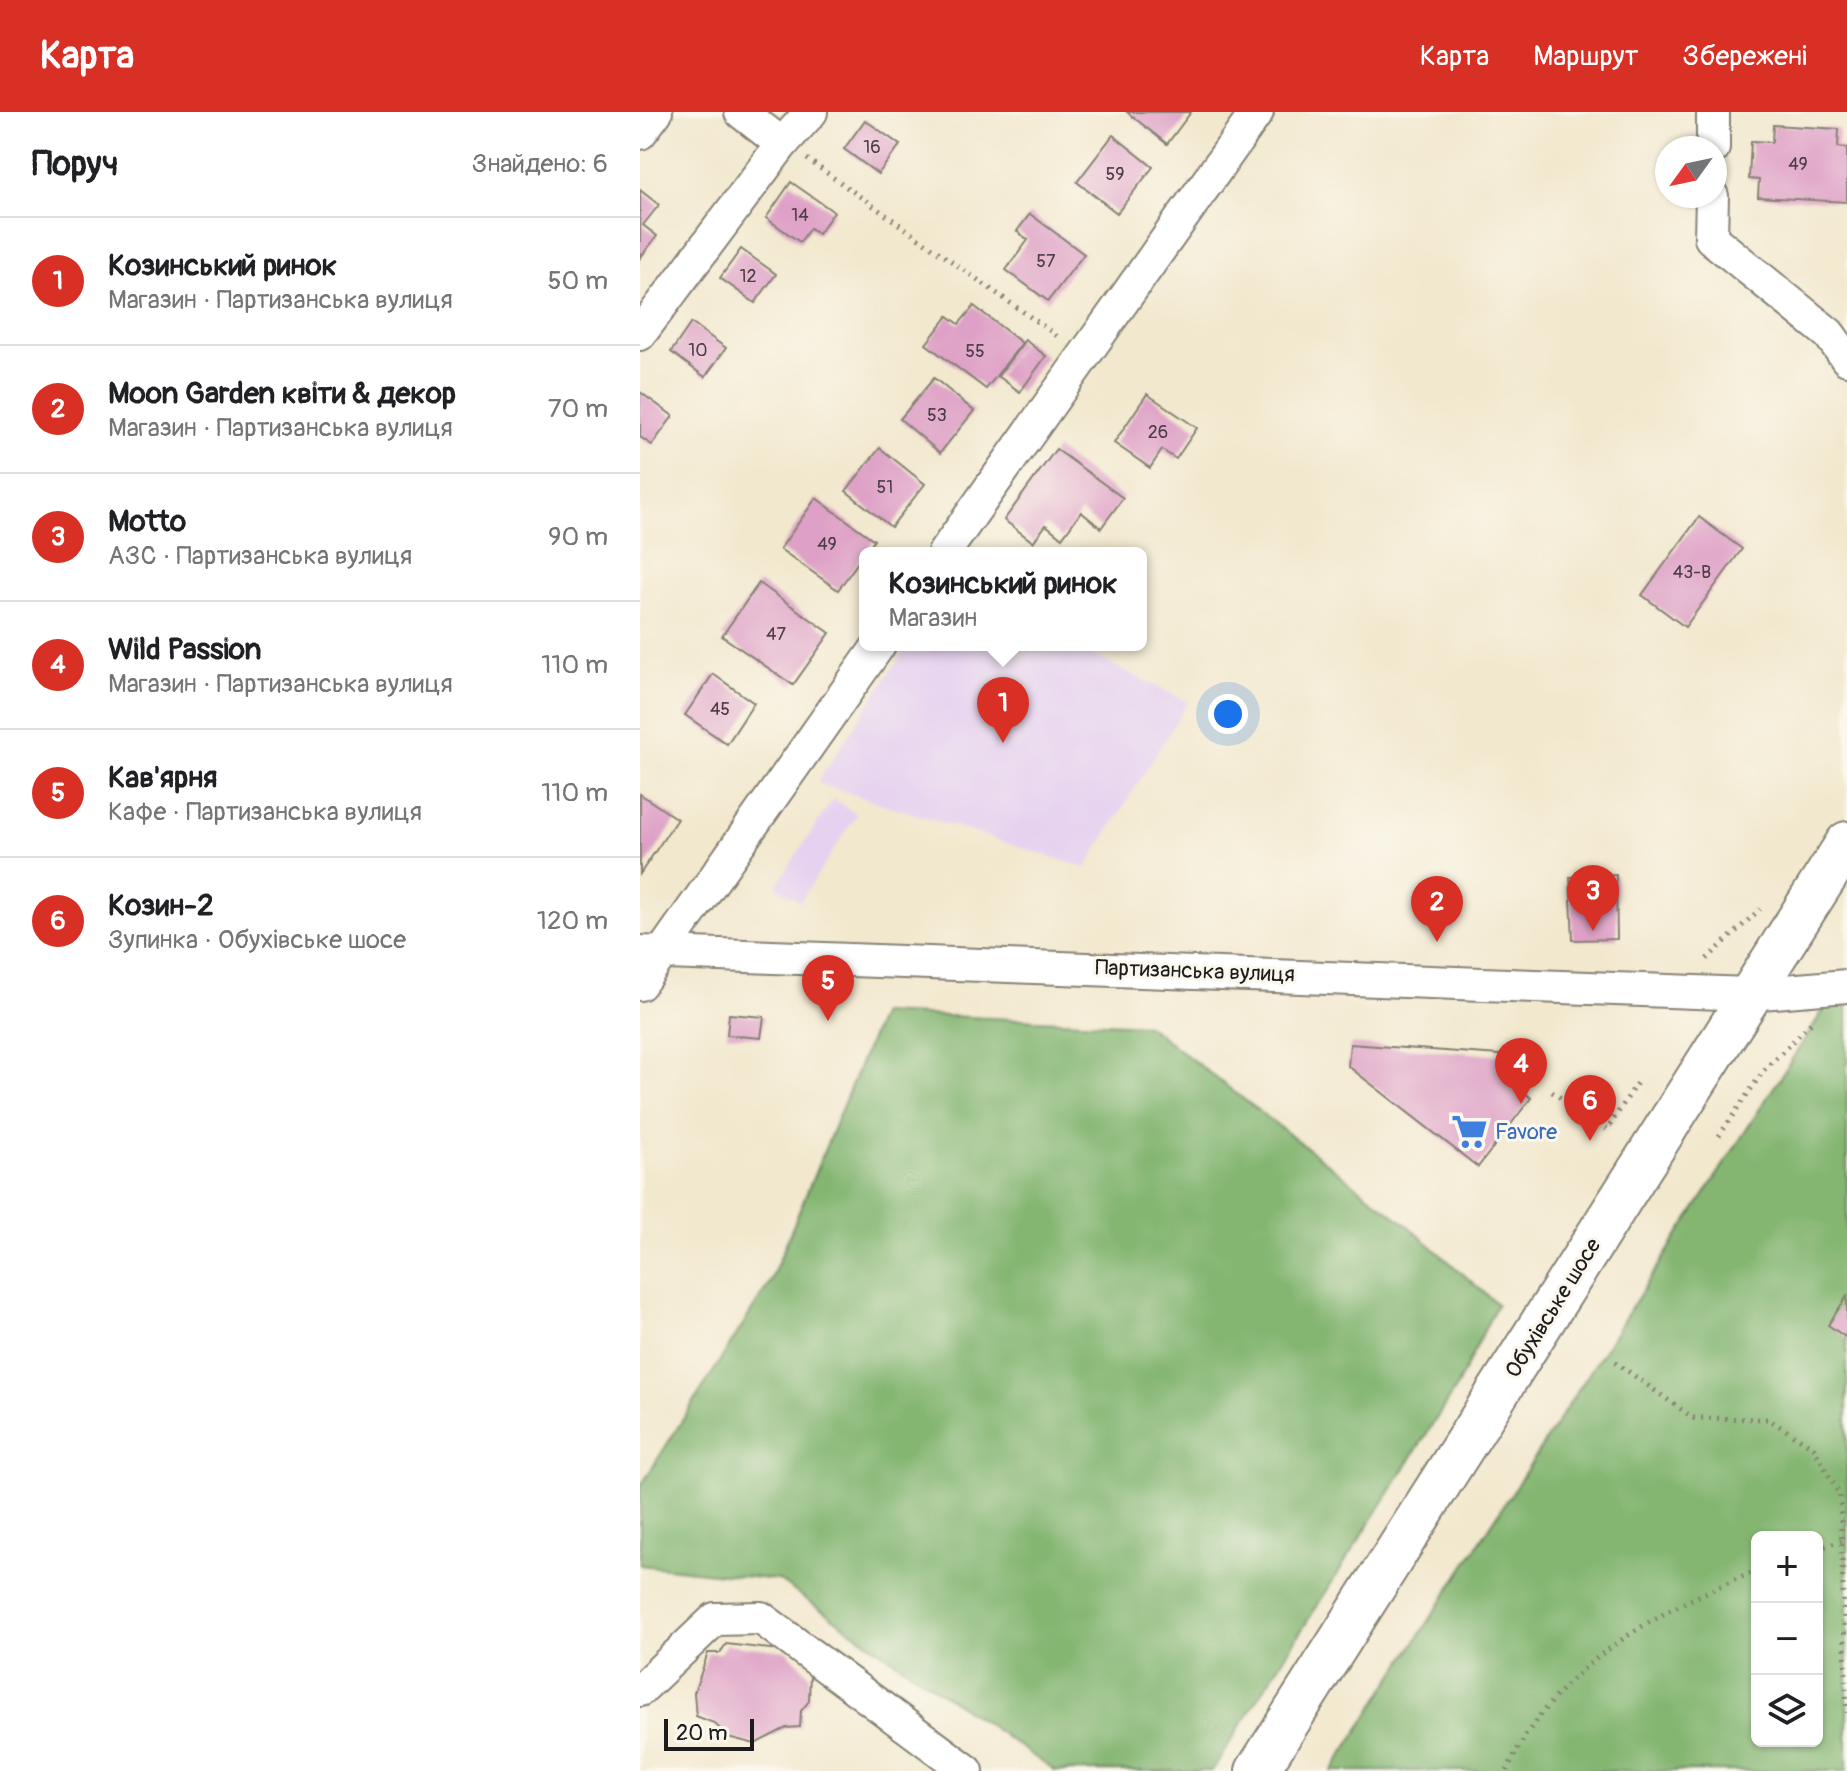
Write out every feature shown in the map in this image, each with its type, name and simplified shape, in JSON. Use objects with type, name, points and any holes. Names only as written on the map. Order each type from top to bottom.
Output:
[{"type":"main road","name":"Обухівське шосе","points":[[1257,1771],[1847,843]]},
{"type":"street","points":[[640,133],[656,112]]},
{"type":"street","points":[[741,112],[782,144]]},
{"type":"street","points":[[640,334],[782,144],[811,112]]},
{"type":"street","points":[[948,547],[1257,112]]},
{"type":"street","points":[[1713,112],[1713,136]]},
{"type":"street","points":[[1712,208],[1711,238],[1829,334],[1847,359]]},
{"type":"street","points":[[640,984],[652,952],[875,651]]},
{"type":"street","name":"Партизанська вулиця","points":[[652,952],[1749,994],[1843,985]]},
{"type":"street","points":[[640,1690],[715,1619],[761,1618],[967,1771]]},
{"type":"path","points":[[782,144],[1083,355]]},
{"type":"path","points":[[1697,959],[1711,959],[1763,906]]},
{"type":"path","points":[[1719,1136],[1764,1070],[1784,1048],[1807,1032],[1843,985]]},
{"type":"path","points":[[1552,1092],[1607,1130],[1638,1081]]},
{"type":"path","points":[[1615,1362],[1693,1418],[1768,1419],[1814,1448],[1840,1496],[1844,1539],[1847,1713]]},
{"type":"path","points":[[1823,1547],[1844,1539]]},
{"type":"path","points":[[1507,1771],[1516,1750],[1576,1672],[1694,1595],[1751,1573]]},
{"type":"shaded area","points":[[904,651],[1084,651],[1188,702],[1086,868],[817,783]]},
{"type":"shaded area","points":[[833,799],[857,814],[800,902],[776,886]]},
{"type":"green space","points":[[1847,974],[1847,1771],[1332,1771]]},
{"type":"green space","points":[[881,1013],[1147,1025],[1406,1224],[1497,1304],[1457,1386],[1212,1771],[1055,1771],[778,1580],[640,1565],[640,1487],[770,1282]]},
{"type":"building","points":[[1127,112],[1191,112],[1167,144]]},
{"type":"building","points":[[865,120],[900,145],[878,174],[844,149]]},
{"type":"building","points":[[1773,125],[1839,129],[1838,147],[1847,148],[1847,202],[1758,197],[1759,180],[1749,179],[1751,141],[1772,142]]},
{"type":"building","points":[[1113,135],[1153,167],[1117,213],[1077,182]]},
{"type":"building","points":[[791,182],[834,212],[818,234],[810,228],[800,242],[766,218]]},
{"type":"building","points":[[640,190],[659,205],[643,225],[657,236],[640,258]]},
{"type":"building","points":[[1030,214],[1084,254],[1048,301],[1006,270],[1028,240],[1017,231]]},
{"type":"building","points":[[741,249],[776,274],[755,303],[720,278]]},
{"type":"building","points":[[974,306],[1022,343],[986,389],[926,344],[948,316],[959,324]]},
{"type":"building","points":[[691,323],[726,348],[705,377],[671,352]]},
{"type":"building","points":[[1025,340],[1046,356],[1020,392],[998,376]]},
{"type":"building","points":[[934,378],[974,411],[940,453],[900,419]]},
{"type":"building","points":[[640,392],[673,416],[652,445],[640,437]]},
{"type":"building","points":[[1147,394],[1197,428],[1176,459],[1162,450],[1150,468],[1114,443]]},
{"type":"building","points":[[880,448],[925,484],[891,527],[846,491]]},
{"type":"building","points":[[1056,449],[1123,498],[1101,528],[1081,512],[1062,538],[1046,525],[1033,542],[1004,520]]},
{"type":"building","points":[[816,498],[874,540],[869,547],[859,547],[859,561],[838,590],[780,549]]},
{"type":"building","points":[[1699,517],[1742,549],[1685,627],[1642,595]]},
{"type":"building","points":[[759,583],[830,633],[793,685],[722,636]]},
{"type":"building","points":[[713,674],[754,703],[727,744],[685,715]]},
{"type":"building","points":[[640,794],[677,819],[640,874]]},
{"type":"building","points":[[1616,875],[1617,939],[1573,940],[1570,877]]},
{"type":"building","points":[[729,1014],[764,1017],[761,1038],[727,1035]]},
{"type":"building","name":"Favore","points":[[1350,1044],[1526,1057],[1524,1092],[1531,1098],[1478,1167],[1348,1066]]},
{"type":"building","points":[[1847,1296],[1847,1338],[1828,1325]]},
{"type":"building","points":[[726,1644],[787,1651],[810,1675],[809,1701],[801,1711],[800,1727],[786,1728],[755,1744],[728,1737],[714,1723],[696,1716],[694,1693],[708,1653],[720,1653]]},
{"type":"place","name":"Козинський ринок","points":[[1003,743]]},
{"type":"place","name":"Motto","points":[[1593,931]]},
{"type":"place","name":"Moon Garden квіти & декор","points":[[1437,942]]},
{"type":"place","name":"Кав'ярня","points":[[828,1021]]},
{"type":"place","name":"Wild Passion","points":[[1521,1104]]},
{"type":"place","name":"Favore","points":[[1469,1132]]},
{"type":"place","name":"Козин-2","points":[[1590,1141]]}]
